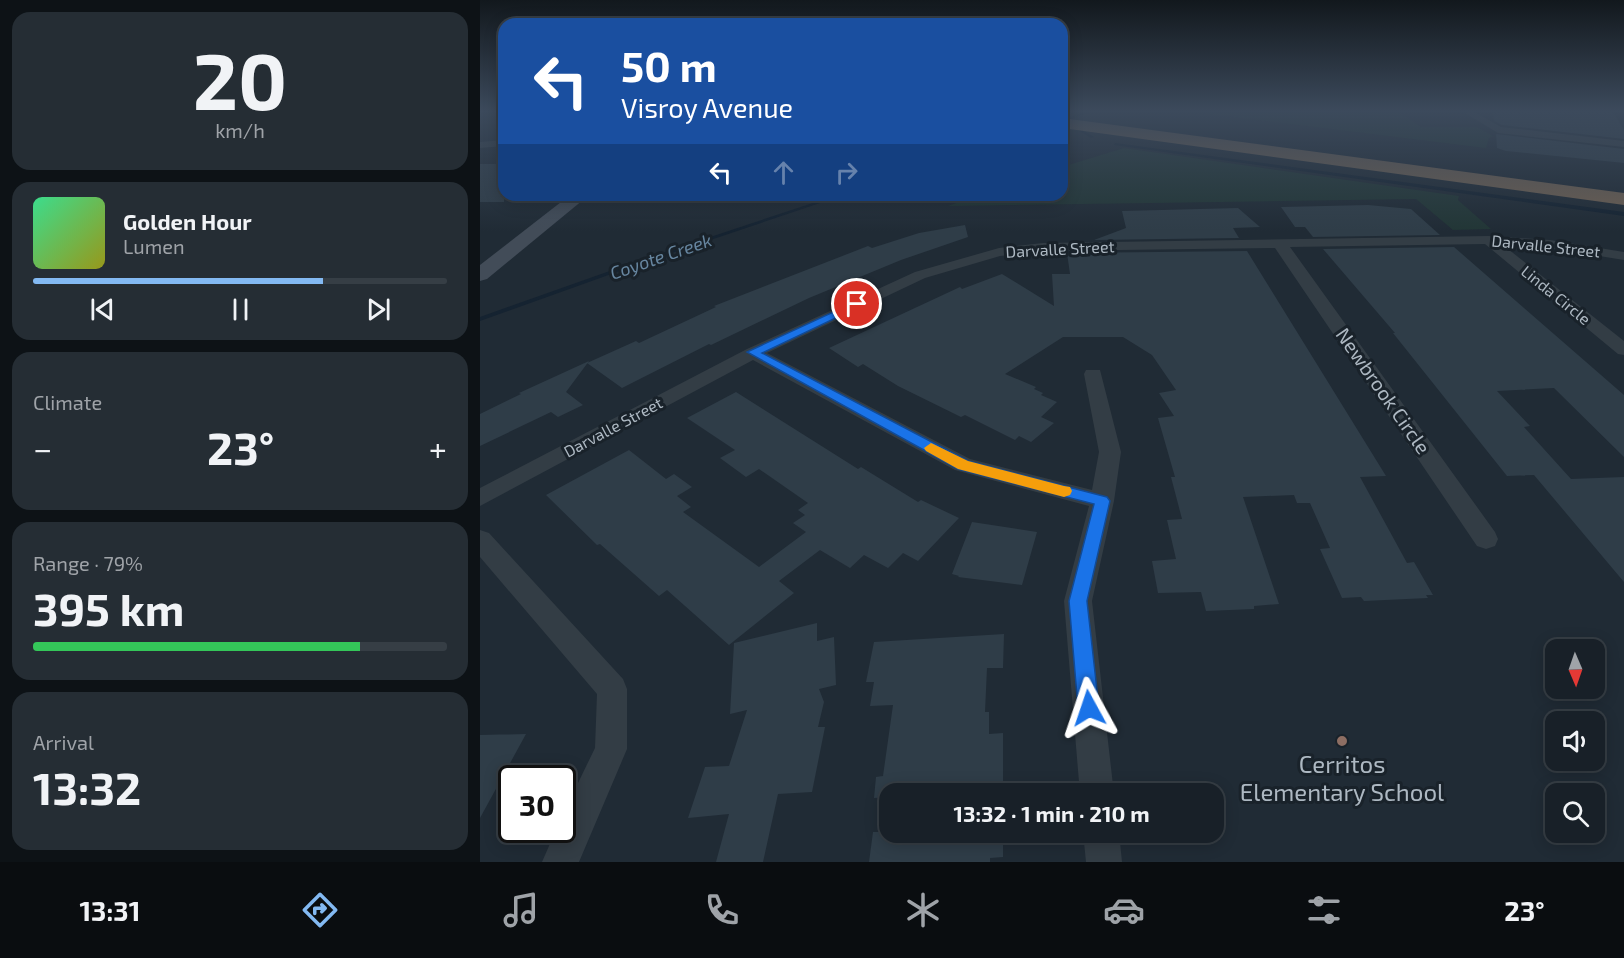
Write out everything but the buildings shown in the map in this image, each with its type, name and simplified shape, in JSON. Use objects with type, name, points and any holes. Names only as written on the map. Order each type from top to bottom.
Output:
[{"type":"highway","points":[[1262,150],[1624,199]]},
{"type":"highway","points":[[1370,150],[1461,162],[1484,169],[1624,185]]},
{"type":"highway","points":[[1576,192],[1607,190],[1624,192]]},
{"type":"main road","points":[[483,272],[573,201]]},
{"type":"street","name":"Darvalle Street","points":[[480,498],[753,352],[920,275],[999,252],[1043,247],[1488,240],[1550,244],[1624,256]]},
{"type":"street","name":"Linda Circle","points":[[1488,240],[1624,350]]},
{"type":"street","name":"Newbrook Circle","points":[[1280,244],[1486,539]]},
{"type":"street","points":[[753,352],[963,465],[1102,501]]},
{"type":"street","points":[[1093,374],[1110,452],[1102,501],[1078,601],[1096,783]]},
{"type":"street","points":[[480,540],[612,689],[611,749],[560,862]]},
{"type":"street","points":[[1102,843],[1104,862]]},
{"type":"green space","points":[[1117,150],[1140,150],[1459,196],[1458,200],[1491,229],[1453,230],[1416,199],[948,206],[962,201],[1068,201],[1068,165]]},
{"type":"waterway","points":[[1160,150],[1624,214]]},
{"type":"waterway","name":"Coyote Creek","points":[[480,319],[640,262],[824,201]]},
{"type":"slow traffic","points":[[931,448],[963,465],[1064,491]]},
{"type":"place","name":"Cerritos Elementary School","points":[[1342,741]]},
{"type":"route","points":[[857,304],[753,352],[963,465],[1102,501],[1078,601],[1089,708]]}]
